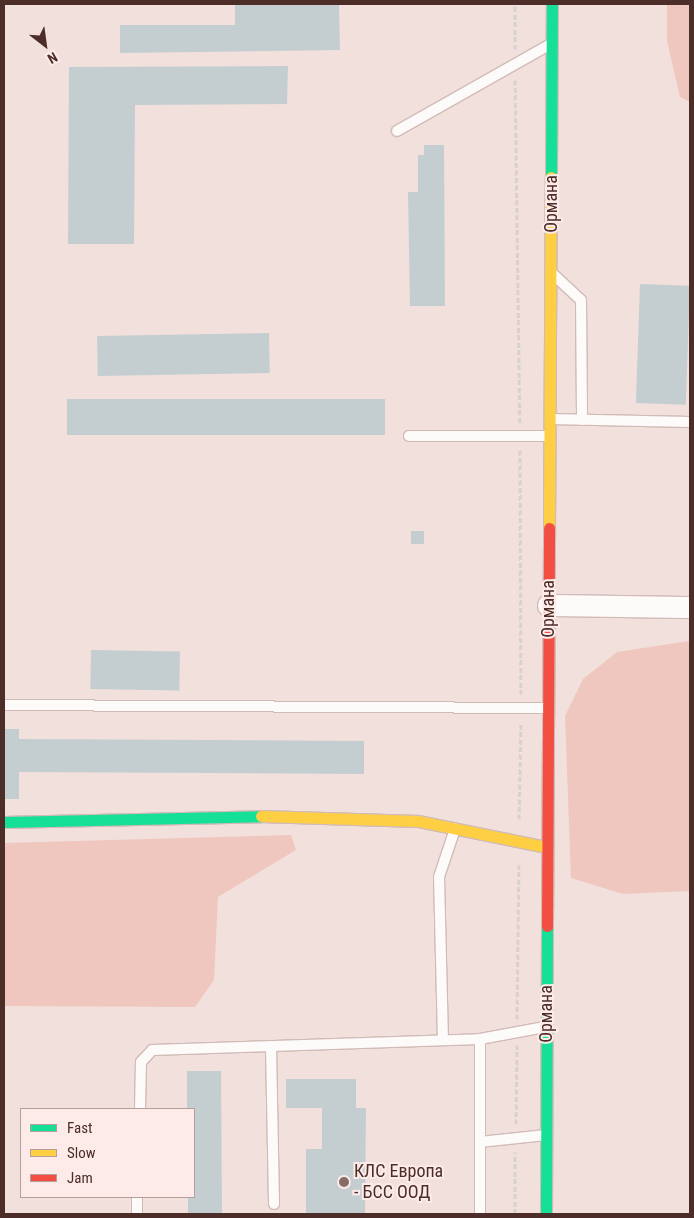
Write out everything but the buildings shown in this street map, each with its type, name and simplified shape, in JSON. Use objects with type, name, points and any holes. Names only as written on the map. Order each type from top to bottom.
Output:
[{"type":"street","name":"Ормана","points":[[546,1214],[546,847],[552,4]]},
{"type":"street","points":[[548,605],[690,607]]},
{"type":"street","points":[[4,822],[262,816],[418,821],[546,847]]},
{"type":"lane","points":[[397,131],[552,43]]},
{"type":"lane","points":[[550,270],[581,300],[582,420]]},
{"type":"lane","points":[[550,420],[690,422]]},
{"type":"lane","points":[[409,436],[549,436]]},
{"type":"lane","points":[[4,704],[547,708]]},
{"type":"lane","points":[[443,1040],[439,877],[455,828]]},
{"type":"lane","points":[[140,1108],[141,1062],[152,1050],[480,1039],[546,1027]]},
{"type":"lane","points":[[480,1039],[480,1214]]},
{"type":"lane","points":[[271,1046],[274,1204]]},
{"type":"lane","points":[[480,1142],[546,1135]]},
{"type":"lane","points":[[137,1198],[137,1214]]},
{"type":"shaded area","points":[[667,4],[690,4],[690,102],[680,97],[667,41]]},
{"type":"shaded area","points":[[689,641],[690,891],[623,894],[571,878],[565,716],[583,679],[617,652]]},
{"type":"shaded area","points":[[291,835],[296,850],[218,897],[214,980],[195,1007],[4,1006],[4,843]]},
{"type":"traffic: fast","points":[[551,177],[552,4]]},
{"type":"traffic: fast","points":[[4,822],[261,816]]},
{"type":"traffic: fast","points":[[546,1214],[547,926]]},
{"type":"traffic: slow","points":[[549,528],[551,177]]},
{"type":"traffic: slow","points":[[261,816],[418,821],[546,847]]},
{"type":"traffic: jam","points":[[547,926],[549,528]]},
{"type":"place","name":"КЛС Европа - БСС ООД","points":[[344,1182]]}]
